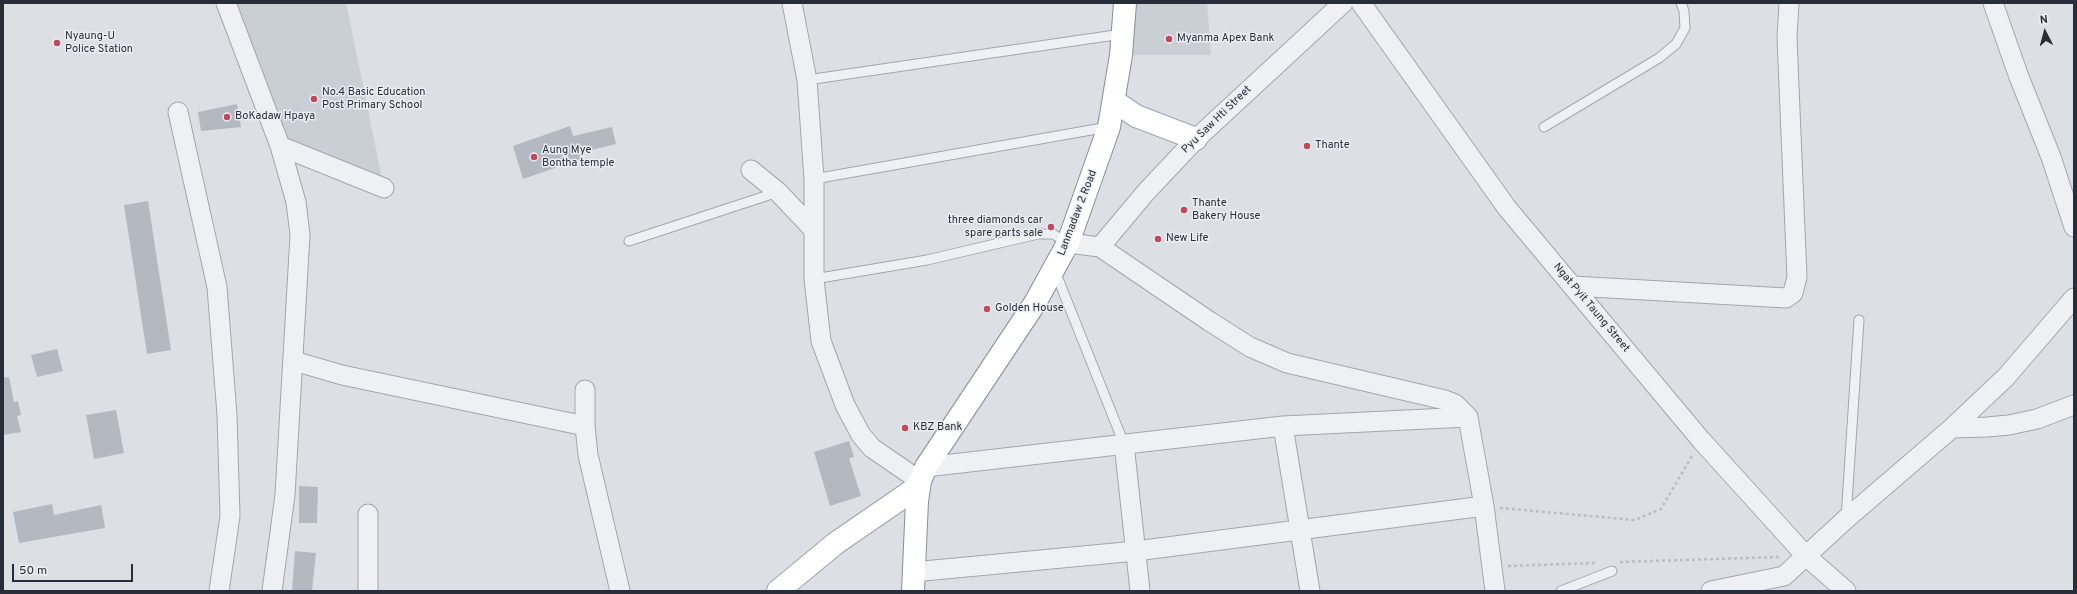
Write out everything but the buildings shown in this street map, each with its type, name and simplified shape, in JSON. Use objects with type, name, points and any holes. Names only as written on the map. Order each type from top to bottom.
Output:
[{"type":"main road","name":"Lanmadaw 2 Road","points":[[922,478],[1055,271],[1068,243],[1110,127],[1124,34],[1125,3]]},
{"type":"main road","points":[[1114,102],[1136,116],[1196,139]]},
{"type":"main road","points":[[913,581],[922,478]]},
{"type":"main road","points":[[778,591],[836,543],[922,478]]},
{"type":"street","points":[[226,3],[280,146],[296,202],[300,235],[286,495],[272,591]]},
{"type":"street","points":[[792,3],[807,80],[814,179],[814,279],[821,341],[845,405],[861,435],[872,448],[922,478],[1124,444],[1283,426],[1468,416]]},
{"type":"street","name":"Pyu Saw Hti Street","points":[[1100,247],[1146,192],[1196,139],[1343,3]]},
{"type":"street","name":"Ngat Pyit Taung Street","points":[[1361,3],[1507,208],[1701,440],[1806,556],[1846,591]]},
{"type":"street","points":[[1573,286],[1786,298],[1793,293],[1797,277],[1787,38],[1789,3]]},
{"type":"street","points":[[1993,3],[2019,77],[2051,157],[2074,227]]},
{"type":"street","points":[[178,112],[218,287],[227,415],[230,516],[219,591]]},
{"type":"street","points":[[280,146],[384,188]]},
{"type":"street","points":[[752,170],[778,192],[813,229]]},
{"type":"street","points":[[1068,243],[1100,247],[1209,321],[1250,346],[1287,363],[1445,400],[1455,404],[1468,416],[1484,506],[1495,591]]},
{"type":"street","points":[[1711,591],[1784,576],[1846,519],[1952,428],[2023,360],[2074,298]]},
{"type":"street","points":[[294,361],[342,375],[585,426]]},
{"type":"street","points":[[585,390],[585,426],[588,455],[620,591]]},
{"type":"street","points":[[1952,428],[1987,427],[2009,424],[2037,419],[2073,407]]},
{"type":"street","points":[[1283,426],[1302,529],[1310,591]]},
{"type":"street","points":[[1124,444],[1140,591]]},
{"type":"street","points":[[913,581],[1484,506]]},
{"type":"street","points":[[368,514],[368,591]]},
{"type":"lane","points":[[1544,127],[1659,58],[1676,44],[1685,28],[1684,11],[1681,3]]},
{"type":"lane","points":[[807,80],[1124,34]]},
{"type":"lane","points":[[814,179],[1110,127]]},
{"type":"lane","points":[[629,241],[778,192]]},
{"type":"lane","points":[[814,279],[927,260],[1038,234],[1053,234],[1068,243]]},
{"type":"lane","points":[[1055,271],[1124,444]]},
{"type":"lane","points":[[1846,519],[1859,320]]},
{"type":"lane","points":[[1562,591],[1612,571]]},
{"type":"path","points":[[1484,506],[1634,520],[1661,509],[1701,440]]},
{"type":"path","points":[[1618,562],[1806,556]]},
{"type":"path","points":[[1492,566],[1602,563]]},
{"type":"shaded area","name":"No.4 Basic Education Post Primary School","points":[[226,3],[346,3],[384,188],[280,146]]},
{"type":"shaded area","points":[[1124,3],[1207,3],[1211,55],[1121,55]]},
{"type":"place","name":"Myanma Apex Bank","points":[[1169,39]]},
{"type":"place","name":"Nyaung-U Police Station","points":[[57,43]]},
{"type":"place","name":"No.4 Basic Education Post Primary School","points":[[314,99]]},
{"type":"place","name":"BoKadaw Hpaya","points":[[227,117]]},
{"type":"place","name":"Thante","points":[[1307,146]]},
{"type":"place","name":"Aung Mye Bontha temple","points":[[534,157]]},
{"type":"place","name":"Thante Bakery House","points":[[1184,210]]},
{"type":"place","name":"three diamonds car spare parts sale","points":[[1051,227]]},
{"type":"place","name":"New Life","points":[[1158,239]]},
{"type":"place","name":"Golden House","points":[[987,309]]},
{"type":"place","name":"KBZ Bank","points":[[905,428]]}]
